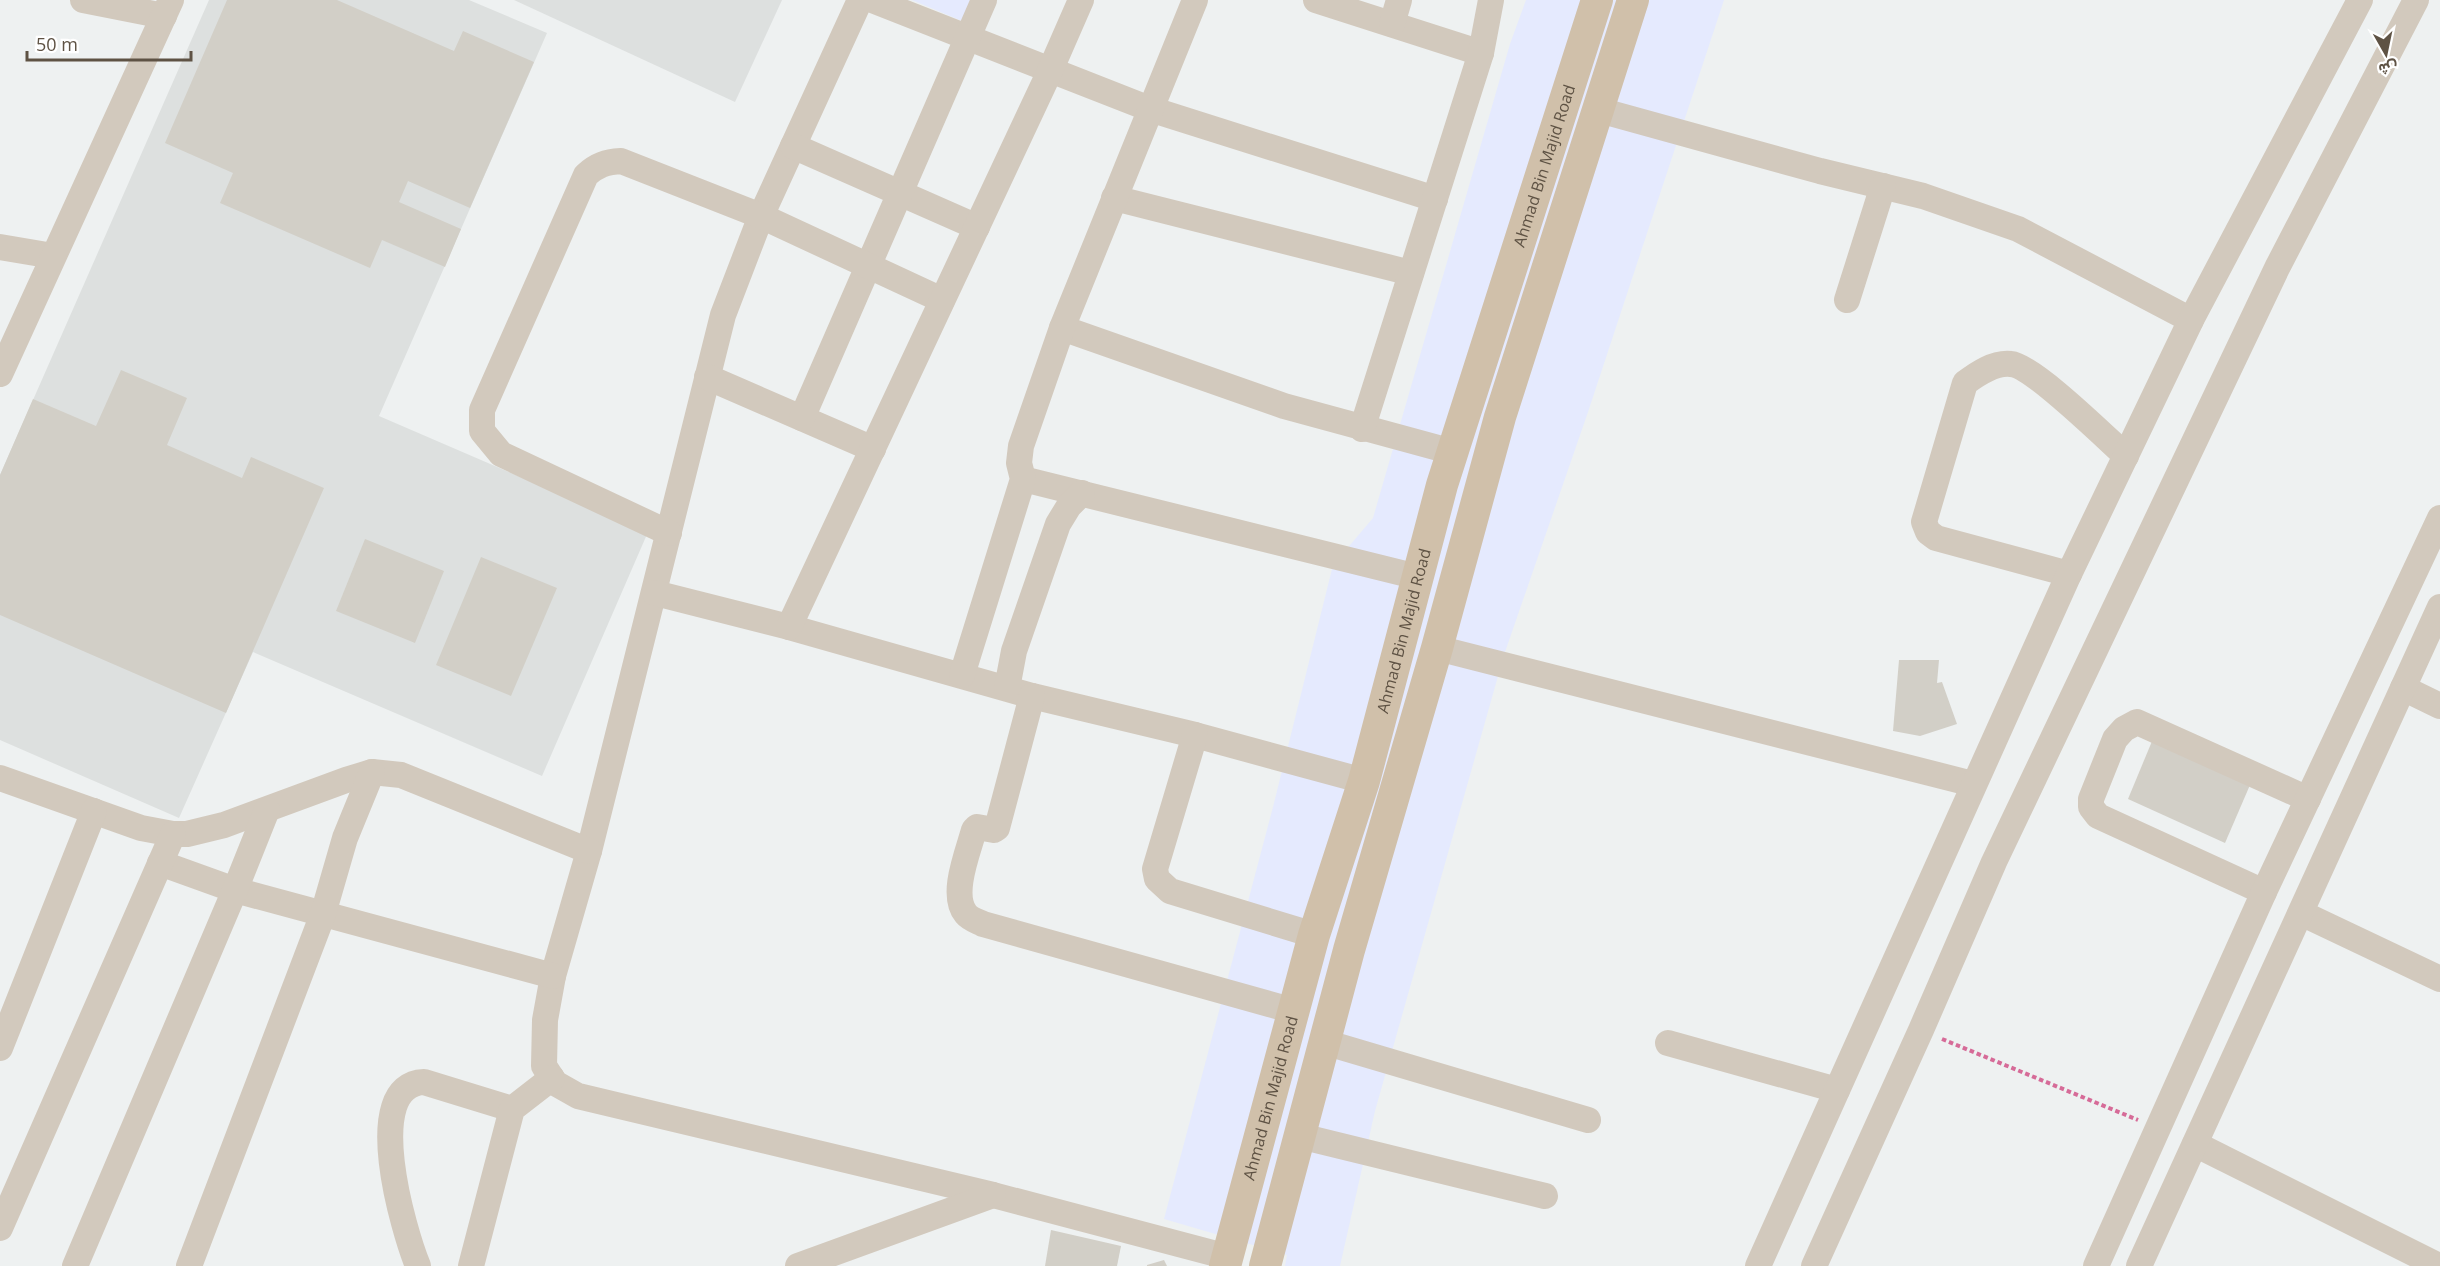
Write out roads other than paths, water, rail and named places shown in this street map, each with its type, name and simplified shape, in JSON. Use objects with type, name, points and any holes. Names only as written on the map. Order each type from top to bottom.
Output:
[{"type":"main road","name":"Ahmad Bin Majid Road","points":[[1226,1261],[1314,934],[1364,781],[1453,452],[1596,0]]},
{"type":"main road","points":[[1265,1266],[1324,1042],[1437,648],[1500,417],[1633,0]]},
{"type":"street","points":[[0,374],[167,8],[83,0]]},
{"type":"street","points":[[860,0],[761,216],[723,315],[590,851],[553,976],[543,1048],[544,1066],[555,1083],[578,1096],[993,1195],[1226,1261]]},
{"type":"street","points":[[872,0],[1150,109],[1435,199]]},
{"type":"street","points":[[802,418],[870,267],[984,0]]},
{"type":"street","points":[[789,627],[1050,71],[1081,0]]},
{"type":"street","points":[[962,675],[1023,479],[1019,463],[1021,446],[1062,328],[1195,0]]},
{"type":"street","points":[[1316,0],[1395,12],[1481,53]]},
{"type":"street","points":[[1362,429],[1481,53],[1491,0]]},
{"type":"street","points":[[1758,1266],[2069,574],[2191,320],[2360,0]]},
{"type":"street","points":[[1814,1266],[1994,862],[2272,279],[2416,0]]},
{"type":"street","points":[[1599,110],[1820,171],[1923,196],[2018,230],[2191,320]]},
{"type":"street","points":[[793,146],[977,227]]},
{"type":"street","points":[[669,533],[501,454],[482,431],[482,410],[586,175],[593,168],[607,162],[621,161],[761,216],[942,300]]},
{"type":"street","points":[[1847,300],[1883,186]]},
{"type":"street","points":[[1114,198],[1411,273]]},
{"type":"street","points":[[0,247],[53,256]]},
{"type":"street","points":[[1062,328],[1141,358],[1284,406],[1453,452]]},
{"type":"street","points":[[2069,574],[1936,538],[1928,532],[1924,522],[1965,383],[1975,375],[1993,367],[2012,364],[2033,374],[2126,456]]},
{"type":"street","points":[[707,377],[873,449]]},
{"type":"street","points":[[1023,479],[1418,577]]},
{"type":"street","points":[[1007,688],[1014,651],[1058,524],[1069,506],[1082,493]]},
{"type":"street","points":[[2096,1266],[2264,892],[2440,518]]},
{"type":"street","points":[[655,593],[789,627],[1032,696],[1195,735],[1364,781]]},
{"type":"street","points":[[2139,1266],[2440,607]]},
{"type":"street","points":[[1437,648],[1973,784]]},
{"type":"street","points":[[2403,688],[2440,706]]},
{"type":"street","points":[[1032,696],[997,828],[994,830],[977,827],[974,830],[959,889],[961,902],[968,916],[983,924],[1294,1011]]},
{"type":"street","points":[[2264,892],[2098,816],[2091,807],[2091,799],[2115,739],[2124,729],[2137,722],[2308,799]]},
{"type":"street","points":[[1195,735],[1155,869],[1156,879],[1170,891],[1314,934]]},
{"type":"street","points":[[0,778],[141,828],[173,834],[187,834],[224,825],[372,772],[401,775],[590,851]]},
{"type":"street","points":[[189,1266],[323,914],[345,838],[372,772]]},
{"type":"street","points":[[75,1266],[267,810]]},
{"type":"street","points":[[0,1048],[94,811]]},
{"type":"street","points":[[0,1228],[173,834]]},
{"type":"street","points":[[160,863],[235,890],[553,976]]},
{"type":"street","points":[[2301,914],[2440,979]]},
{"type":"street","points":[[1324,1042],[1588,1120]]},
{"type":"street","points":[[1668,1043],[1837,1090]]},
{"type":"street","points":[[471,1266],[512,1109],[552,1078]]},
{"type":"street","points":[[418,1266],[406,1237],[398,1201],[390,1138],[397,1096],[404,1087],[415,1082],[424,1082],[512,1109]]},
{"type":"street","points":[[1300,1136],[1545,1196]]},
{"type":"street","points":[[2195,1144],[2439,1266]]},
{"type":"street","points":[[798,1266],[993,1195]]}]
